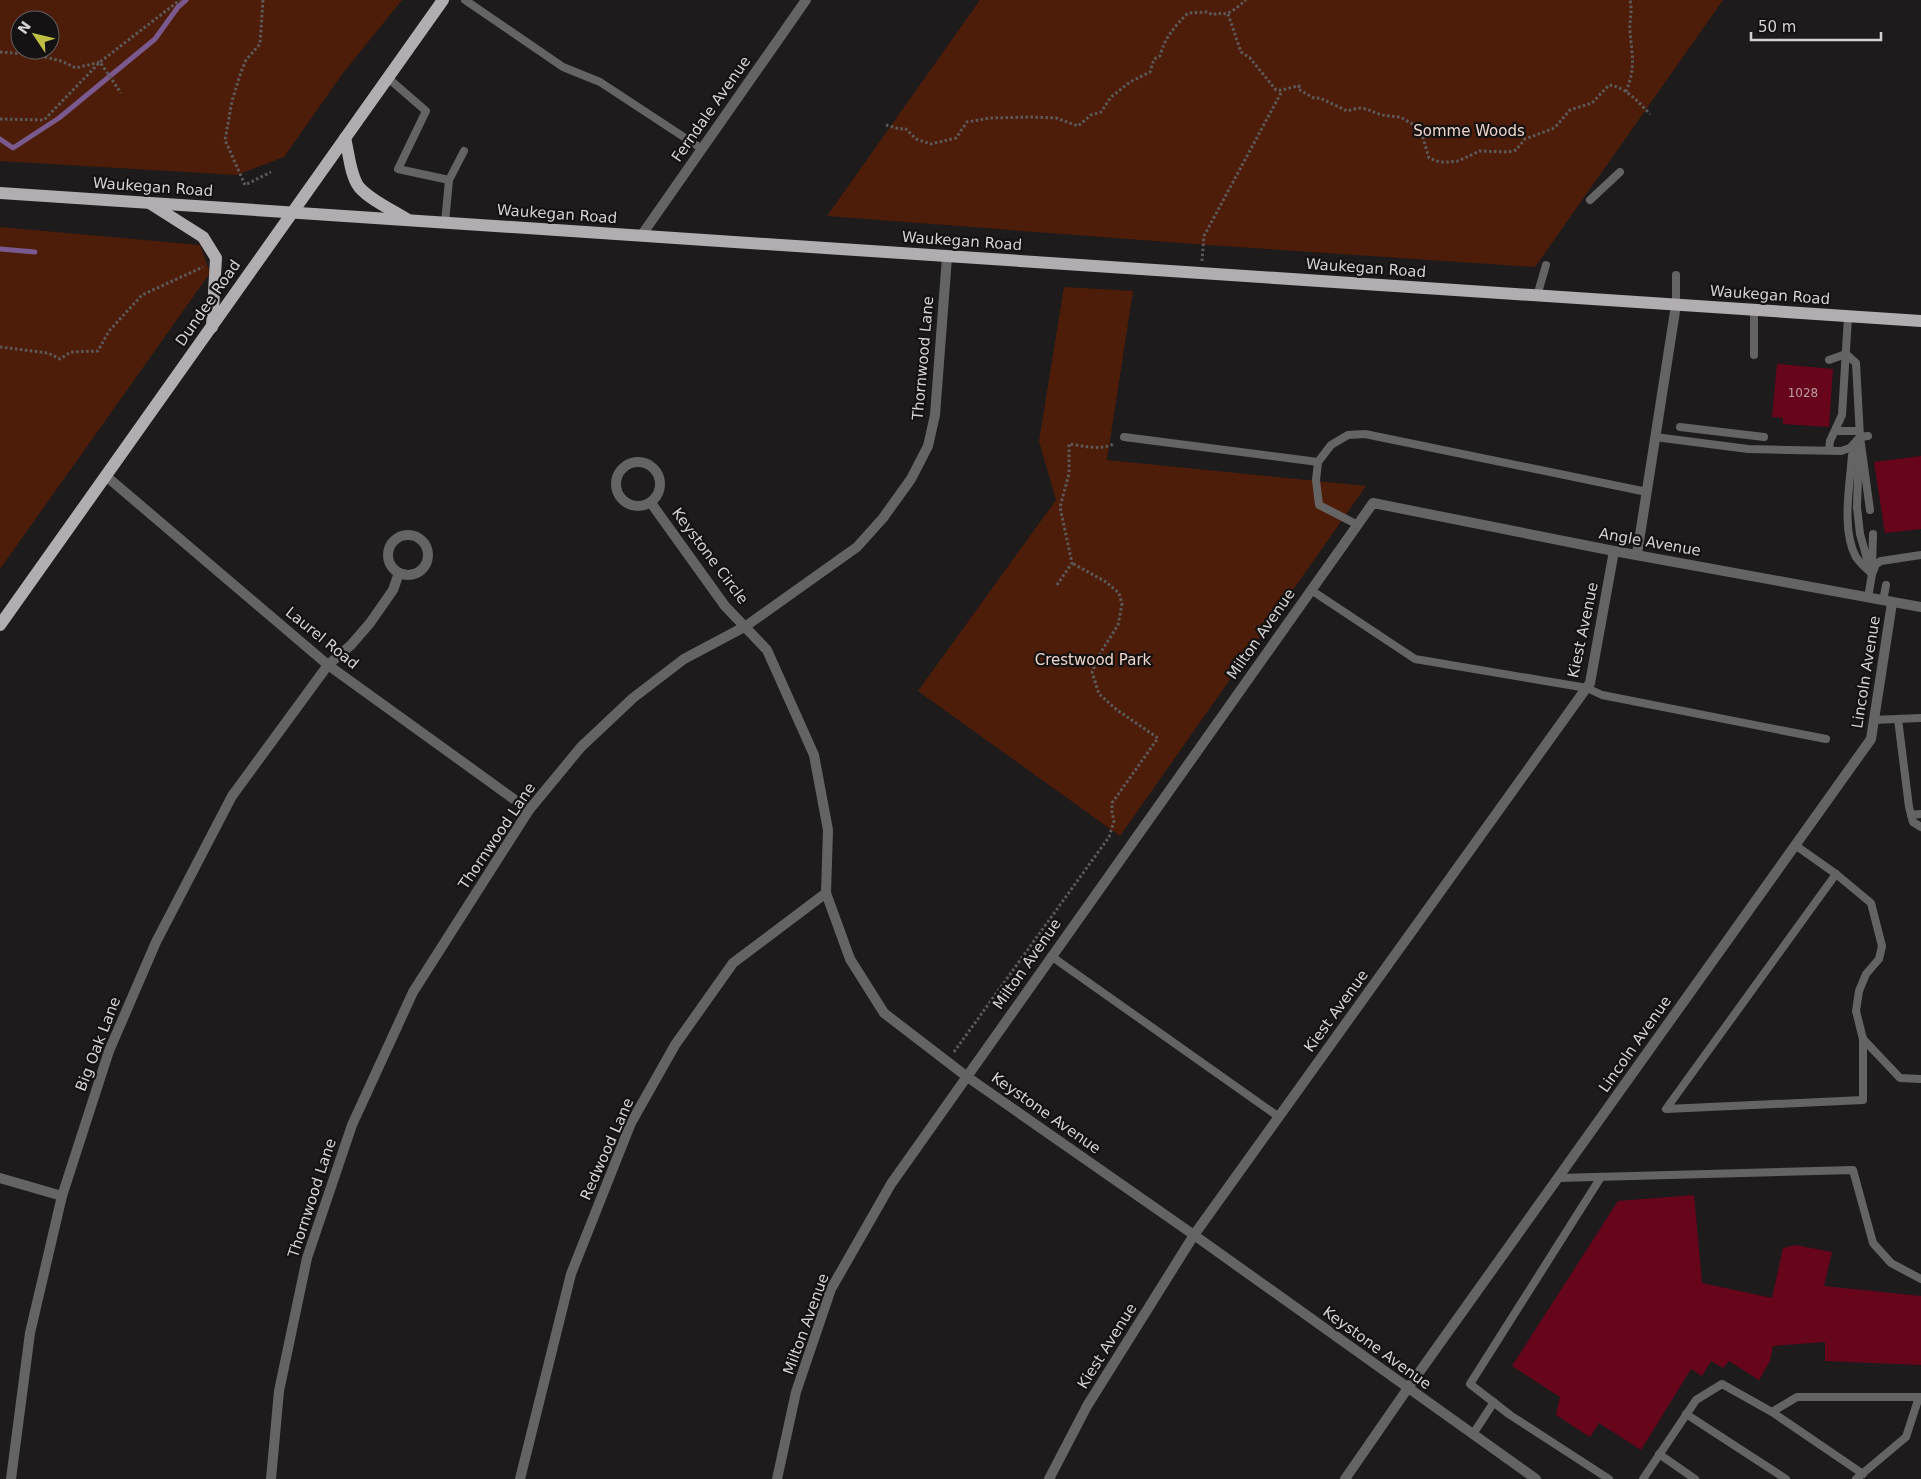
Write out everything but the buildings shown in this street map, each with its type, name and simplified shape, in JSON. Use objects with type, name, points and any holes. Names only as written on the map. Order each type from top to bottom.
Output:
[{"type":"main road","name":"Dundee Road","points":[[0,625],[443,0]]},
{"type":"main road","points":[[345,138],[354,175],[359,186],[368,195],[410,221]]},
{"type":"main road","name":"Waukegan Road","points":[[0,193],[1921,321]]},
{"type":"main road","points":[[149,203],[203,237],[216,258],[212,327]]},
{"type":"street","name":"Ferndale Avenue","points":[[641,236],[806,0]]},
{"type":"street","name":"Thornwood Lane","points":[[270,1479],[279,1390],[307,1258],[352,1125],[413,992],[529,810],[580,747],[632,698],[684,658],[746,626],[857,547],[883,518],[911,479],[928,446],[936,415],[947,257]]},
{"type":"street","points":[[1636,554],[1676,305]]},
{"type":"street","name":"Keystone Circle","points":[[638,462],[651,466],[656,471],[660,477],[660,492],[651,503],[636,507],[622,501],[616,487],[616,479],[624,467],[638,462]]},
{"type":"street","name":"Laurel Road","points":[[106,476],[328,665],[529,810]]},
{"type":"street","name":"Keystone Circle","points":[[651,503],[725,606],[746,626]]},
{"type":"street","name":"Milton Avenue","points":[[777,1479],[796,1392],[831,1289],[891,1184],[1373,504]]},
{"type":"street","name":"Angle Avenue","points":[[1373,504],[1614,551],[1921,607]]},
{"type":"street","points":[[403,536],[416,536],[426,545],[427,564],[418,573],[412,575],[399,573],[394,569],[388,557],[391,544],[403,536]]},
{"type":"street","name":"Kiest Avenue","points":[[1049,1479],[1086,1406],[1194,1235],[1587,688],[1590,683],[1614,551]]},
{"type":"street","name":"Big Oak Lane","points":[[11,1479],[30,1333],[62,1196],[109,1051],[156,942],[232,796],[328,665],[351,645],[370,623],[393,590],[399,573]]},
{"type":"street","name":"Lincoln Avenue","points":[[1345,1479],[1871,739],[1887,602]]},
{"type":"street","name":"Keystone Avenue","points":[[746,626],[767,650],[814,755],[828,830],[826,893],[850,960],[884,1013],[966,1076],[1194,1235],[1473,1434],[1529,1477]]},
{"type":"street","name":"Redwood Lane","points":[[520,1479],[571,1274],[631,1123],[675,1045],[733,963],[826,893]]},
{"type":"street","points":[[0,1178],[62,1196]]},
{"type":"lane","points":[[464,0],[563,67],[600,82],[702,149]]},
{"type":"lane","points":[[388,78],[426,111],[398,170],[449,180]]},
{"type":"lane","points":[[444,223],[449,180],[464,151]]},
{"type":"lane","points":[[1590,200],[1620,172]]},
{"type":"lane","points":[[1537,296],[1546,265]]},
{"type":"lane","points":[[1676,275],[1676,305]]},
{"type":"lane","points":[[1754,311],[1754,355]]},
{"type":"lane","points":[[1828,450],[1826,440],[1836,431],[1842,415],[1848,317]]},
{"type":"lane","points":[[1829,360],[1846,354]]},
{"type":"lane","points":[[1846,354],[1856,363],[1862,435],[1848,515],[1850,537],[1857,558],[1872,574]]},
{"type":"lane","points":[[1680,427],[1764,437]]},
{"type":"lane","points":[[1836,431],[1862,435]]},
{"type":"lane","points":[[1358,525],[1319,505],[1316,480],[1318,462],[1331,445],[1348,435],[1365,434],[1646,492]]},
{"type":"lane","points":[[1841,451],[1850,448],[1862,435]]},
{"type":"lane","points":[[1862,435],[1858,456],[1870,510]]},
{"type":"lane","points":[[1124,437],[1318,462]]},
{"type":"lane","points":[[1655,437],[1748,449],[1841,451],[1858,456]]},
{"type":"lane","points":[[1868,598],[1872,574],[1872,534]]},
{"type":"lane","points":[[1872,574],[1876,564],[1881,561],[1921,555]]},
{"type":"lane","points":[[1886,585],[1887,602]]},
{"type":"lane","points":[[1311,590],[1415,658],[1587,688],[1602,695],[1826,739]]},
{"type":"lane","points":[[1874,720],[1921,718]]},
{"type":"lane","points":[[1898,719],[1911,815],[1913,822],[1921,827]]},
{"type":"lane","points":[[1911,815],[1921,814]]},
{"type":"lane","points":[[1795,845],[1836,874],[1871,903],[1882,946],[1879,959],[1866,974],[1859,991],[1856,1012],[1863,1040],[1863,1100],[1666,1109],[1836,874]]},
{"type":"lane","points":[[1051,956],[1279,1117]]},
{"type":"lane","points":[[1863,1040],[1900,1078],[1921,1079]]},
{"type":"lane","points":[[1558,1178],[1853,1170],[1873,1243],[1891,1263],[1921,1279]]},
{"type":"lane","points":[[1601,1177],[1470,1384],[1581,1462],[1609,1479]]},
{"type":"lane","points":[[1643,1479],[1696,1400],[1722,1384],[1772,1412],[1863,1474]]},
{"type":"lane","points":[[1772,1412],[1797,1397],[1920,1397],[1906,1438],[1856,1479]]},
{"type":"lane","points":[[1473,1434],[1494,1402]]},
{"type":"lane","points":[[1686,1414],[1786,1479]]},
{"type":"lane","points":[[1659,1454],[1695,1479]]},
{"type":"path","points":[[0,119],[44,120],[100,62],[180,0]]},
{"type":"path","points":[[263,0],[260,44],[246,60],[241,72],[232,101],[225,140],[245,185],[271,172]]},
{"type":"path","points":[[886,125],[900,129],[905,128],[916,139],[931,144],[956,138],[967,122],[990,118],[1056,118],[1078,126],[1091,115],[1101,112],[1111,97],[1130,82],[1150,72],[1154,59],[1160,56],[1167,36],[1188,13],[1228,14],[1246,0]]},
{"type":"path","points":[[1626,92],[1633,70],[1629,29],[1633,9],[1630,0]]},
{"type":"path","points":[[1228,14],[1241,52],[1250,58],[1276,90],[1282,91]]},
{"type":"path","points":[[0,52],[37,55],[61,61],[76,68],[100,62]]},
{"type":"path","points":[[100,62],[121,92]]},
{"type":"path","points":[[1201,274],[1204,236],[1282,91],[1291,86],[1298,86],[1298,89],[1314,98],[1320,98],[1347,111],[1358,108],[1368,109],[1382,115],[1400,117],[1420,128],[1429,158],[1440,162],[1458,161],[1480,151],[1508,152],[1516,150],[1525,139],[1552,129],[1570,110],[1592,103],[1609,85],[1616,86],[1631,94],[1650,114]]},
{"type":"path","points":[[0,347],[48,353],[60,359],[71,352],[98,351],[109,331],[142,295],[205,265]]},
{"type":"path","points":[[1058,585],[1072,563],[1060,507],[1069,474],[1070,444],[1090,447],[1110,446],[1124,437]]},
{"type":"path","points":[[947,1061],[1109,837],[1114,821],[1112,803],[1158,738],[1117,710],[1099,694],[1092,672],[1101,652],[1118,625],[1122,604],[1119,593],[1106,582],[1072,563]]},
{"type":"green space","points":[[0,0],[402,0],[343,73],[284,157],[237,175],[0,161]]},
{"type":"green space","name":"Somme Woods","points":[[980,0],[1723,0],[1535,267],[1208,245],[827,216]]},
{"type":"green space","points":[[0,227],[200,245],[210,273],[0,569]]},
{"type":"green space","name":"Crestwood Park","points":[[1064,287],[1133,291],[1107,460],[1366,486],[1120,836],[918,691],[1056,500],[1039,441]]},
{"type":"waterway","points":[[0,139],[13,148],[59,118],[155,39],[178,7],[186,0]]},
{"type":"waterway","points":[[0,249],[35,252]]}]
